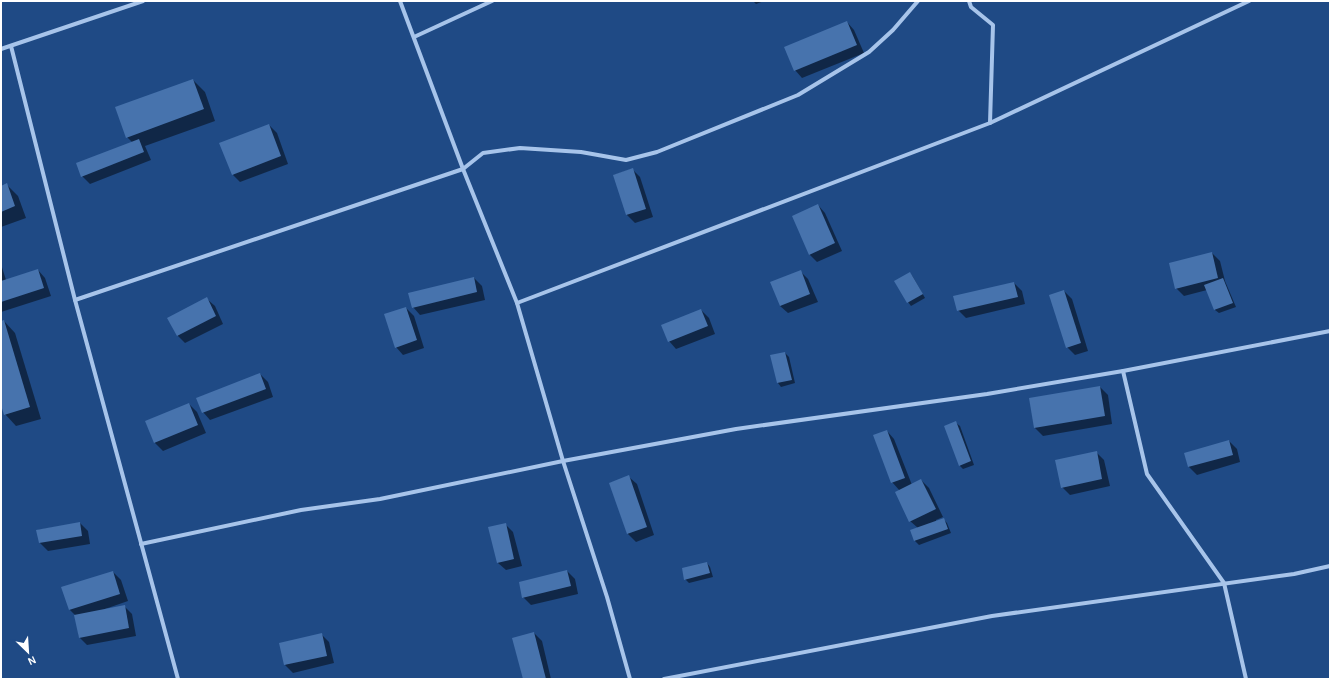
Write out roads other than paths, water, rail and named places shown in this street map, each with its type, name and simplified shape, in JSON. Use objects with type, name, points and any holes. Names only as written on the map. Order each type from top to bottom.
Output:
[{"type":"street","points":[[1,49],[143,1]]},
{"type":"street","points":[[400,1],[463,169],[518,303],[563,461],[607,597],[630,679]]},
{"type":"street","points":[[414,37],[492,1]]},
{"type":"street","points":[[75,300],[463,169],[483,153],[520,148],[581,152],[626,160],[657,152],[798,95],[869,52],[893,30],[918,1]]},
{"type":"street","points":[[969,1],[971,6],[993,25],[990,123]]},
{"type":"street","points":[[518,303],[990,123],[1249,1]]},
{"type":"street","points":[[11,46],[75,300],[178,679]]},
{"type":"street","points":[[141,544],[301,510],[380,499],[563,461],[736,430],[987,394],[1124,371],[1330,331]]},
{"type":"street","points":[[1124,371],[1147,474],[1224,583],[1246,679]]},
{"type":"street","points":[[664,679],[992,616],[1294,574],[1330,566]]}]
